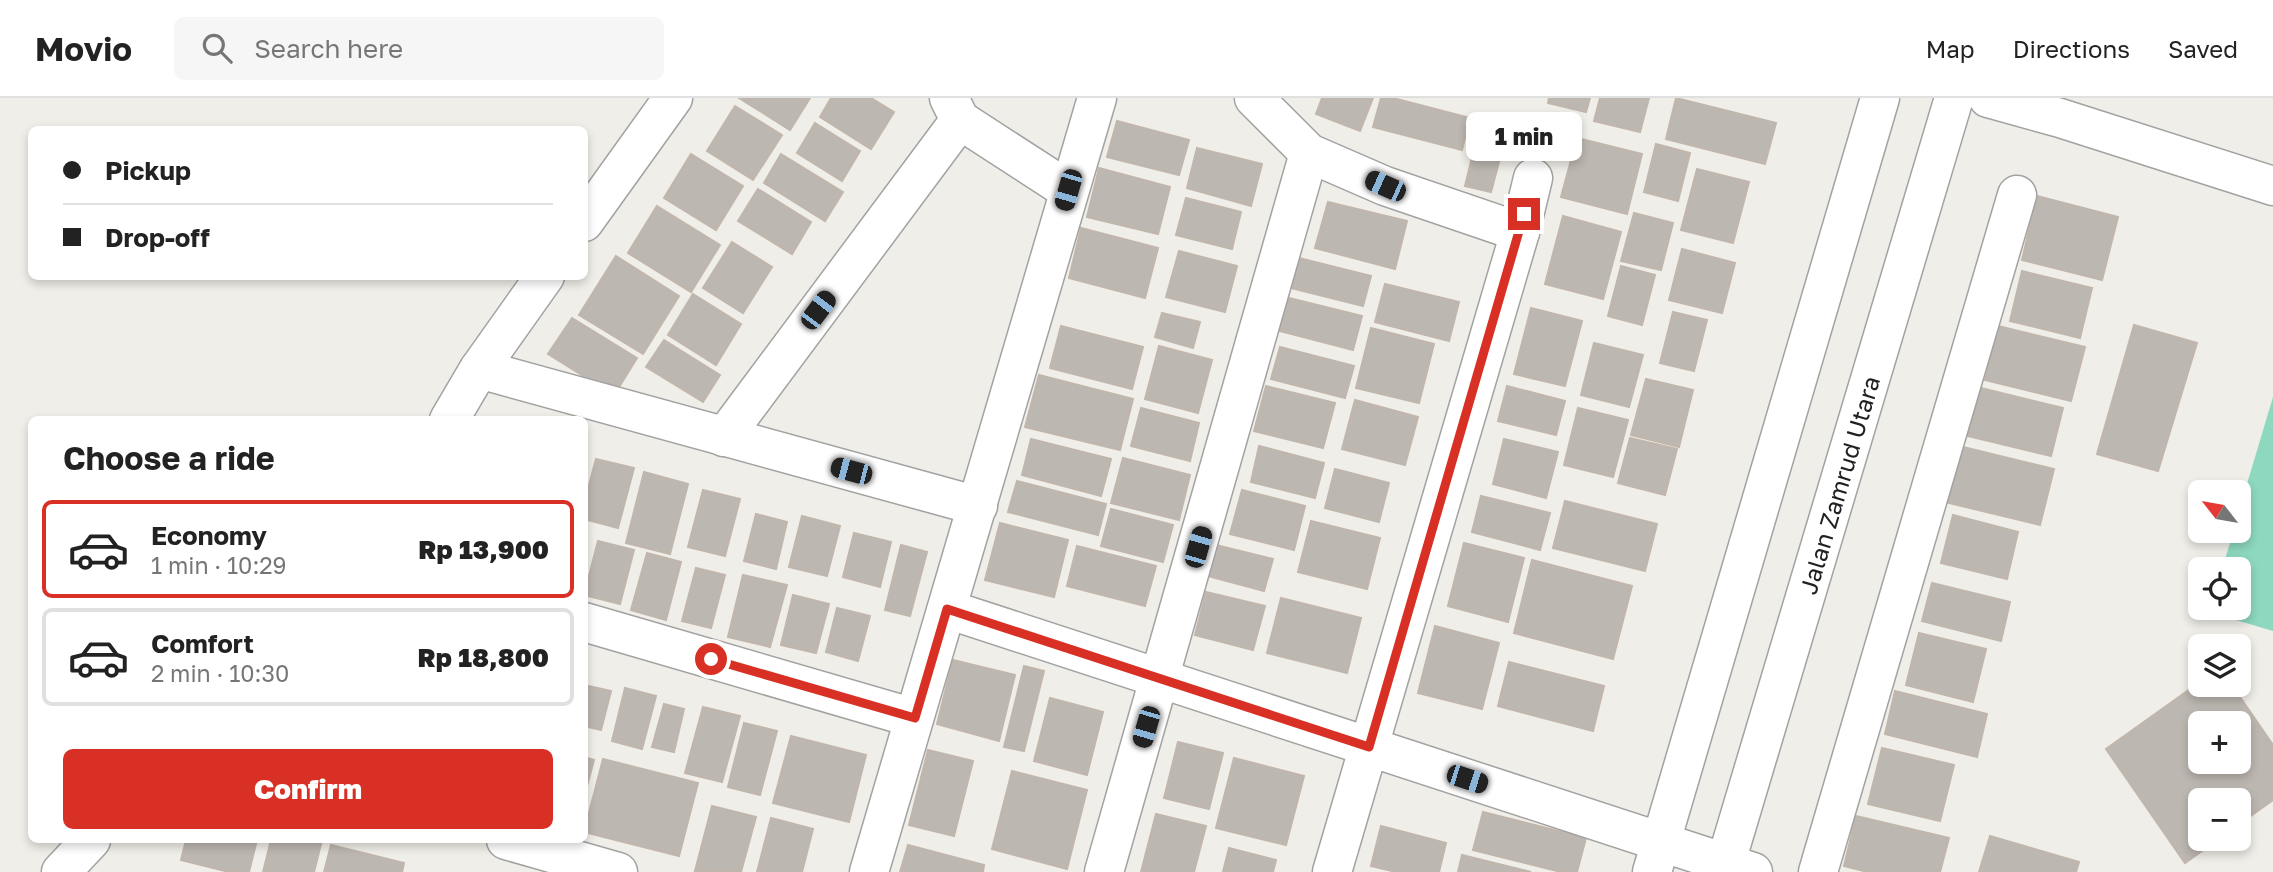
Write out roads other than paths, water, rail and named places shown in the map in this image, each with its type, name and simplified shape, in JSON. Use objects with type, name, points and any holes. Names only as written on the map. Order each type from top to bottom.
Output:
[{"type":"street","points":[[588,216],[673,98]]},
{"type":"street","points":[[869,872],[1097,98]]},
{"type":"street","points":[[1254,98],[1309,153],[1385,186],[1520,232]]},
{"type":"street","points":[[1656,857],[1880,98]]},
{"type":"street","name":"Jalan Zamrud Utara","points":[[1734,869],[1954,98]]},
{"type":"street","points":[[1987,98],[2060,118],[2273,186]]},
{"type":"street","points":[[724,437],[954,109],[1068,190]]},
{"type":"street","points":[[1104,872],[1309,153]]},
{"type":"street","points":[[1332,872],[1520,232],[1533,178]]},
{"type":"street","points":[[1818,872],[2017,195]]},
{"type":"street","points":[[451,416],[479,369],[542,280]]},
{"type":"street","points":[[479,369],[978,506]]},
{"type":"street","points":[[947,609],[1369,747],[1656,857],[1734,869]]},
{"type":"street","points":[[588,623],[915,718]]},
{"type":"street","points":[[61,872],[88,843]]},
{"type":"street","points":[[516,843],[618,872]]}]
